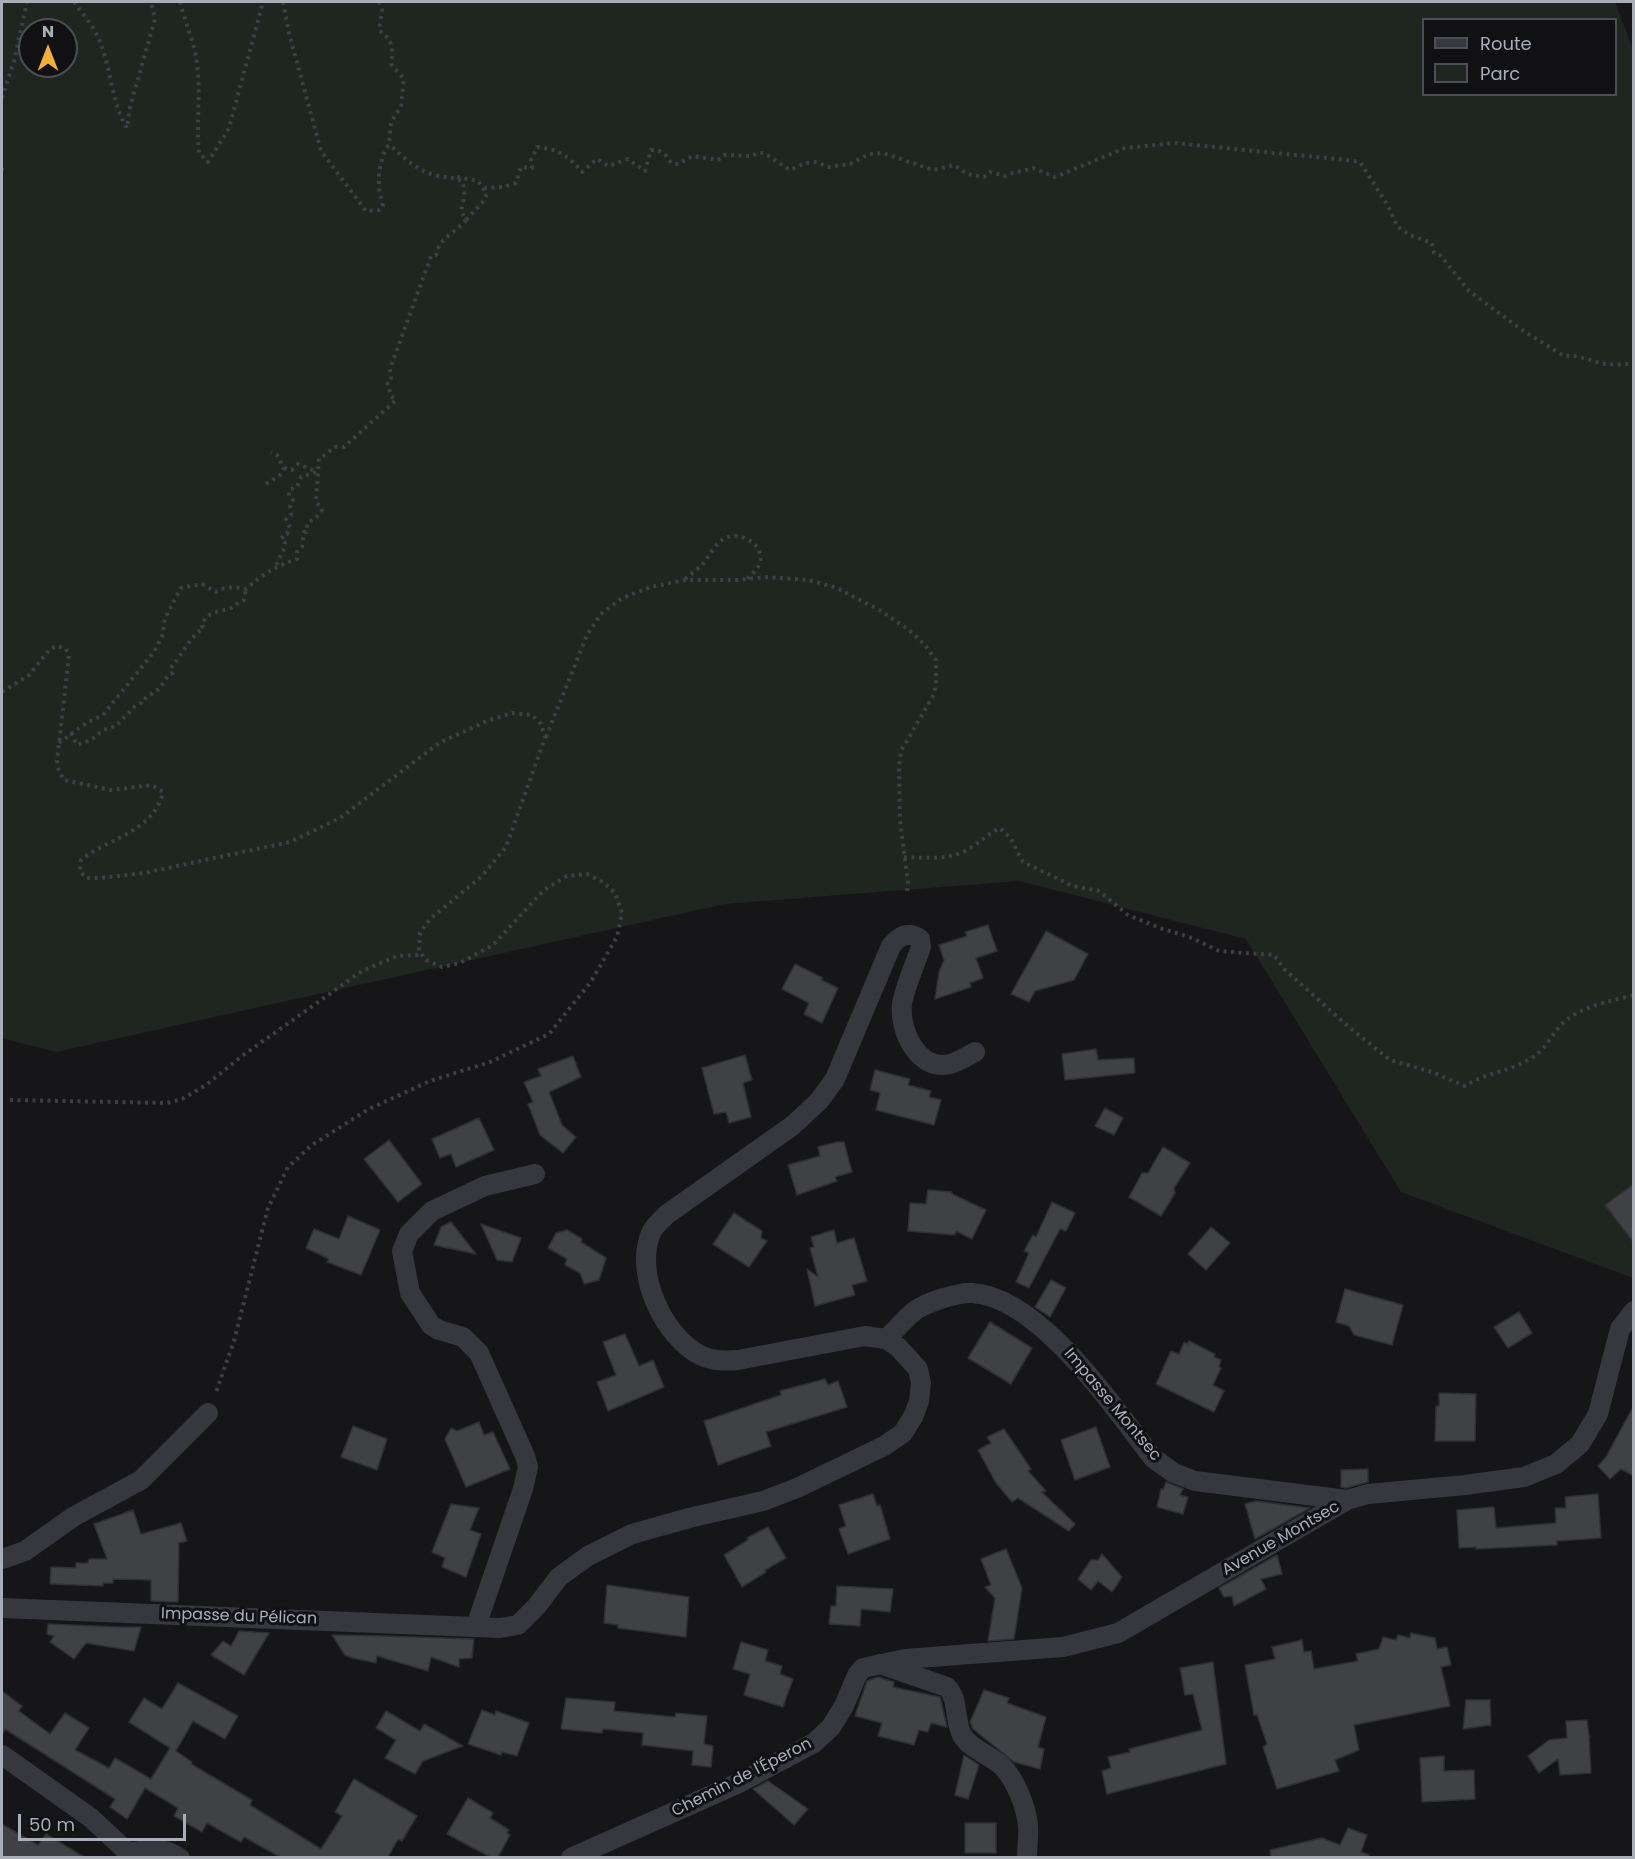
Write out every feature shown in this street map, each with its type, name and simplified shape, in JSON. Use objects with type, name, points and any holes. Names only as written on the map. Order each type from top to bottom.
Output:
[{"type":"street","points":[[886,1339],[865,1336],[738,1360],[725,1361],[704,1357],[683,1345],[668,1325],[650,1287],[645,1266],[646,1248],[652,1230],[666,1215],[792,1126],[819,1101],[835,1078],[891,946],[897,938],[907,934],[916,936],[920,939],[921,947],[903,1004],[903,1025],[909,1043],[921,1057],[938,1064],[950,1064],[975,1052]]},
{"type":"street","points":[[476,1626],[523,1489],[528,1467],[479,1353],[464,1337],[439,1330],[431,1325],[410,1293],[402,1251],[409,1233],[432,1211],[485,1186],[535,1174]]},
{"type":"street","name":"Impasse Montsec","points":[[886,1339],[916,1310],[954,1294],[972,1293],[997,1299],[1033,1319],[1056,1339],[1153,1458],[1174,1473],[1195,1481],[1347,1500]]},
{"type":"street","name":"Avenue Montsec","points":[[879,1664],[906,1659],[1062,1647],[1118,1632],[1347,1500],[1368,1494],[1524,1477],[1556,1464],[1580,1444],[1598,1414],[1620,1329],[1634,1311]]},
{"type":"street","name":"Impasse du Pélican","points":[[2,1608],[500,1628],[518,1625],[536,1607],[559,1577],[588,1556],[632,1534],[688,1518],[763,1501],[797,1488],[884,1446],[903,1433],[914,1415],[919,1401],[921,1383],[918,1369],[898,1347],[886,1339]]},
{"type":"street","points":[[2,1559],[25,1551],[73,1517],[141,1480],[208,1413]]},
{"type":"street","points":[[879,1664],[947,1687],[952,1692],[961,1734],[968,1742],[1003,1767],[1014,1783],[1028,1824],[1027,1857]]},
{"type":"street","name":"Chemin de l'Éperon","points":[[571,1857],[741,1782],[814,1743],[831,1727],[844,1706],[857,1675],[863,1668],[879,1664]]},
{"type":"street","points":[[2,1755],[91,1818],[131,1855],[156,1848],[180,1857]]},
{"type":"path","points":[[2,98],[14,61],[27,2]]},
{"type":"path","points":[[74,2],[100,39],[120,117],[127,128],[130,106],[155,19],[151,2]]},
{"type":"path","points":[[180,2],[197,63],[199,153],[208,162],[229,128],[263,2]]},
{"type":"path","points":[[283,2],[289,33],[321,151],[366,211],[380,210],[383,206],[379,172],[383,155],[389,144],[392,122],[401,107],[404,79],[391,64],[393,50],[390,38],[379,30],[382,10],[379,2]]},
{"type":"path","points":[[484,188],[503,187],[516,183],[521,167],[532,168],[531,160],[537,147],[552,148],[568,157],[582,172],[597,159],[608,166],[628,159],[645,171],[651,150],[660,150],[668,156],[671,163],[678,164],[693,156],[718,160],[724,155],[752,156],[764,153],[790,170],[817,162],[828,167],[850,164],[868,154],[883,153],[933,170],[954,165],[967,174],[984,177],[990,172],[1005,176],[1011,172],[1022,173],[1033,168],[1055,177],[1125,148],[1174,143],[1360,162],[1388,206],[1397,226],[1409,235],[1432,243],[1434,253],[1441,256],[1469,291],[1522,330],[1564,356],[1576,354],[1586,360],[1609,364],[1634,363]]},
{"type":"path","points":[[71,734],[77,745],[91,740],[103,730],[116,726],[136,705],[141,703],[141,700],[159,688],[169,674],[173,673],[172,666],[197,632],[204,628],[203,621],[210,614],[232,608],[244,600],[246,589],[263,574],[269,573],[277,565],[297,559],[297,552],[302,547],[308,522],[315,519],[322,510],[316,501],[319,458],[335,447],[344,447],[396,400],[391,396],[387,381],[391,378],[390,369],[431,256],[436,255],[437,246],[454,230],[459,229],[487,194],[478,181],[422,171],[409,163],[389,144]]},
{"type":"path","points":[[453,177],[462,181],[465,188],[461,211],[466,220]]},
{"type":"path","points":[[271,452],[277,455],[284,468],[292,470],[298,464],[317,473]]},
{"type":"path","points":[[266,484],[280,475],[284,468]]},
{"type":"path","points":[[277,565],[285,549],[285,543],[281,539],[290,528],[286,519],[291,515],[290,507],[293,500],[289,490],[297,487],[302,477],[317,473]]},
{"type":"path","points":[[685,580],[727,537],[740,537],[753,542],[760,552],[760,564],[747,579]]},
{"type":"path","points":[[208,1413],[234,1341],[268,1208],[288,1167],[312,1145],[369,1108],[429,1081],[490,1062],[549,1034],[590,983],[617,937],[622,913],[615,892],[603,882],[587,874],[567,876],[544,890],[493,945],[460,963],[442,967],[426,960],[419,951],[420,933],[430,919],[481,877],[506,847],[587,635],[601,614],[622,598],[651,587],[685,580],[766,577],[810,580],[837,588],[881,611],[909,630],[924,644],[936,660],[936,685],[933,696],[901,751],[899,768],[900,821],[907,892]]},
{"type":"path","points":[[59,743],[86,723],[103,715],[153,653],[162,637],[165,618],[181,588],[202,584],[216,592],[221,588],[246,589]]},
{"type":"path","points":[[2,692],[29,675],[50,649],[57,645],[66,648],[69,655],[57,761],[64,780],[111,790],[152,785],[162,792],[160,804],[146,821],[114,842],[92,851],[81,860],[80,871],[86,878],[144,873],[290,842],[340,818],[439,743],[487,721],[512,713],[532,715],[541,724],[546,738]]},
{"type":"path","points":[[904,857],[953,856],[1000,828],[1011,839],[1023,862],[1073,886],[1099,891],[1128,915],[1192,938],[1219,951],[1274,955],[1284,969],[1390,1060],[1432,1072],[1465,1086],[1476,1078],[1510,1070],[1536,1056],[1565,1021],[1591,1007],[1634,995]]},
{"type":"path","points":[[10,1100],[167,1103],[182,1099],[206,1085],[242,1056],[362,971],[397,956],[422,955]]},
{"type":"green space","points":[[2,2],[1615,2],[1634,52],[1633,1278],[1401,1192],[1246,939],[1019,881],[725,904],[56,1052],[2,1038]]},
{"type":"building","points":[[988,925],[997,951],[976,958],[983,978],[970,983],[971,987],[935,999],[939,972],[944,960],[939,945],[967,936],[965,932]]},
{"type":"building","points":[[1046,931],[1088,954],[1074,980],[1035,991],[1029,1002],[1011,994]]},
{"type":"building","points":[[795,964],[838,988],[822,1023],[804,1014],[809,1003],[782,989]]},
{"type":"building","points":[[1096,1049],[1098,1060],[1134,1058],[1135,1073],[1065,1080],[1062,1054]]},
{"type":"building","points":[[745,1055],[752,1080],[743,1083],[751,1117],[729,1123],[726,1112],[714,1114],[702,1068]]},
{"type":"building","points":[[573,1056],[581,1077],[549,1092],[562,1125],[576,1137],[563,1153],[540,1135],[528,1104],[533,1102],[524,1082],[541,1076],[538,1069]]},
{"type":"building","points":[[875,1070],[910,1079],[908,1085],[931,1091],[929,1097],[941,1100],[934,1125],[876,1110],[880,1093],[870,1090]]},
{"type":"building","points":[[1105,1108],[1123,1118],[1114,1135],[1095,1126]]},
{"type":"building","points":[[479,1118],[494,1150],[456,1167],[451,1154],[440,1158],[432,1139]]},
{"type":"building","points":[[389,1140],[422,1184],[398,1202],[364,1159]]},
{"type":"building","points":[[844,1142],[852,1172],[835,1177],[837,1181],[797,1195],[788,1165],[820,1156],[818,1147]]},
{"type":"building","points":[[1163,1147],[1190,1163],[1174,1188],[1175,1193],[1161,1216],[1129,1197],[1142,1173],[1148,1173]]},
{"type":"building","points":[[1634,1184],[1634,1243],[1605,1205]]},
{"type":"building","points":[[928,1190],[952,1192],[986,1210],[972,1239],[956,1231],[955,1235],[908,1231],[910,1203],[926,1204]]},
{"type":"building","points":[[1052,1202],[1075,1213],[1066,1231],[1060,1229],[1029,1288],[1016,1282],[1029,1253],[1024,1251],[1033,1235],[1036,1237]]},
{"type":"building","points":[[734,1213],[762,1231],[761,1238],[767,1241],[749,1267],[713,1244]]},
{"type":"building","points":[[348,1216],[380,1230],[361,1275],[327,1262],[329,1259],[306,1248],[314,1229],[339,1239]]},
{"type":"building","points":[[451,1222],[476,1254],[434,1245],[441,1227]]},
{"type":"building","points":[[481,1224],[521,1238],[512,1262],[497,1260]]},
{"type":"building","points":[[1211,1227],[1230,1243],[1206,1270],[1188,1254]]},
{"type":"building","points":[[567,1230],[606,1258],[599,1280],[584,1284],[580,1273],[565,1265],[567,1259],[548,1248],[556,1233]]},
{"type":"building","points":[[834,1230],[837,1243],[854,1238],[867,1281],[852,1285],[855,1295],[815,1306],[807,1269],[818,1277],[810,1248],[814,1247],[811,1237]]},
{"type":"building","points":[[1051,1280],[1066,1288],[1050,1317],[1035,1307]]},
{"type":"building","points":[[1345,1289],[1403,1305],[1392,1345],[1354,1335],[1349,1326],[1336,1322]]},
{"type":"building","points":[[1519,1312],[1532,1333],[1508,1348],[1494,1327]]},
{"type":"building","points":[[990,1322],[1032,1348],[1011,1384],[968,1358]]},
{"type":"building","points":[[625,1334],[639,1366],[653,1360],[664,1387],[608,1411],[597,1382],[616,1375],[603,1342]]},
{"type":"building","points":[[1189,1341],[1215,1354],[1214,1357],[1221,1360],[1219,1367],[1221,1368],[1213,1385],[1224,1391],[1214,1412],[1156,1384],[1171,1351],[1179,1354],[1184,1342],[1187,1344]]},
{"type":"building","points":[[825,1379],[828,1385],[838,1381],[847,1407],[766,1432],[771,1446],[718,1465],[704,1421],[781,1395],[780,1391]]},
{"type":"building","points":[[1439,1393],[1476,1394],[1475,1441],[1435,1441],[1436,1406],[1439,1406]]},
{"type":"building","points":[[1634,1405],[1634,1476],[1621,1469],[1610,1479],[1598,1466],[1606,1457]]},
{"type":"building","points":[[479,1422],[484,1435],[493,1432],[510,1469],[466,1487],[445,1439],[451,1428],[457,1431]]},
{"type":"building","points":[[353,1426],[387,1439],[377,1470],[341,1457]]},
{"type":"building","points":[[1096,1427],[1110,1467],[1075,1480],[1061,1440]]},
{"type":"building","points":[[1004,1429],[1031,1469],[1028,1471],[1046,1491],[1042,1492],[1075,1524],[1069,1531],[1018,1498],[1012,1502],[996,1483],[978,1450],[991,1443],[987,1437]]},
{"type":"building","points":[[1368,1469],[1368,1482],[1346,1488],[1341,1487],[1341,1470]]},
{"type":"building","points":[[1166,1482],[1183,1489],[1180,1495],[1188,1497],[1183,1514],[1157,1507],[1161,1489],[1163,1490]]},
{"type":"building","points":[[873,1494],[877,1506],[880,1505],[890,1539],[848,1554],[839,1529],[846,1526],[839,1505]]},
{"type":"building","points":[[1598,1494],[1601,1538],[1557,1541],[1557,1545],[1459,1548],[1457,1510],[1494,1507],[1496,1528],[1556,1523],[1555,1508],[1566,1508],[1565,1497]]},
{"type":"building","points":[[1256,1501],[1310,1508],[1255,1539],[1245,1504]]},
{"type":"building","points":[[451,1504],[479,1508],[470,1530],[481,1534],[466,1577],[442,1567],[445,1558],[432,1552]]},
{"type":"building","points":[[133,1510],[141,1534],[181,1523],[187,1541],[179,1543],[178,1602],[151,1601],[151,1580],[113,1579],[113,1583],[103,1583],[103,1586],[50,1584],[51,1567],[76,1568],[76,1563],[88,1563],[89,1559],[107,1559],[94,1524]]},
{"type":"building","points":[[768,1527],[786,1558],[742,1587],[724,1555],[748,1540],[747,1538]]},
{"type":"building","points":[[1006,1549],[1022,1588],[1014,1639],[988,1641],[995,1598],[985,1587],[991,1585],[981,1559]]},
{"type":"building","points":[[1102,1554],[1122,1577],[1112,1592],[1098,1581],[1091,1590],[1078,1579],[1091,1560],[1098,1560]]},
{"type":"building","points":[[1277,1555],[1282,1574],[1261,1579],[1266,1589],[1234,1606],[1232,1596],[1224,1597],[1219,1588]]},
{"type":"building","points":[[607,1585],[689,1597],[686,1637],[618,1628],[618,1625],[604,1623]]},
{"type":"building","points":[[837,1586],[893,1589],[890,1612],[861,1609],[860,1626],[829,1624],[831,1606],[836,1606]]},
{"type":"building","points":[[48,1624],[141,1627],[134,1651],[86,1643],[74,1659],[50,1642],[54,1636],[47,1634]]},
{"type":"building","points":[[239,1631],[269,1633],[244,1675],[211,1655],[223,1641],[231,1646]]},
{"type":"building","points":[[1411,1633],[1435,1638],[1437,1649],[1447,1647],[1451,1665],[1441,1667],[1450,1706],[1354,1725],[1359,1750],[1335,1760],[1339,1771],[1277,1789],[1263,1747],[1267,1744],[1257,1715],[1254,1715],[1245,1665],[1275,1659],[1272,1647],[1302,1640],[1304,1652],[1311,1651],[1314,1669],[1358,1661],[1356,1654],[1379,1649],[1383,1637],[1396,1640],[1398,1635],[1410,1638]]},
{"type":"building","points":[[332,1635],[474,1639],[472,1658],[459,1659],[459,1667],[431,1657],[428,1671],[377,1656],[376,1663],[345,1655]]},
{"type":"building","points":[[741,1642],[768,1650],[765,1661],[782,1666],[780,1674],[793,1679],[783,1707],[744,1695],[750,1674],[733,1669]]},
{"type":"building","points":[[1213,1662],[1226,1764],[1107,1794],[1102,1771],[1111,1768],[1108,1757],[1130,1752],[1129,1749],[1202,1730],[1193,1694],[1185,1695],[1180,1668]]},
{"type":"building","points":[[878,1677],[894,1682],[893,1687],[940,1697],[947,1727],[931,1723],[928,1732],[919,1730],[914,1745],[878,1736],[882,1723],[855,1716],[867,1681]]},
{"type":"building","points":[[178,1683],[238,1716],[225,1739],[193,1721],[176,1751],[192,1762],[191,1764],[252,1800],[250,1805],[321,1849],[342,1816],[335,1812],[354,1779],[417,1816],[402,1841],[398,1839],[388,1857],[280,1857],[244,1837],[241,1842],[207,1823],[202,1832],[174,1816],[178,1808],[145,1788],[127,1819],[110,1807],[115,1799],[5,1729],[2,1735],[2,1691],[22,1706],[19,1711],[50,1734],[65,1713],[89,1728],[75,1750],[109,1768],[115,1758],[151,1779],[170,1748],[129,1722],[144,1698],[162,1709]]},
{"type":"building","points":[[984,1690],[1009,1698],[1007,1703],[1046,1717],[1038,1747],[1044,1749],[1040,1769],[1014,1762],[973,1729],[970,1722]]},
{"type":"building","points":[[566,1698],[615,1702],[614,1711],[675,1717],[676,1713],[707,1716],[704,1744],[713,1746],[711,1767],[692,1765],[693,1751],[642,1745],[643,1733],[603,1729],[602,1733],[561,1729]]},
{"type":"building","points":[[1466,1700],[1490,1700],[1491,1725],[1463,1729]]},
{"type":"building","points":[[482,1710],[495,1715],[496,1711],[529,1723],[517,1756],[502,1752],[501,1755],[468,1744]]},
{"type":"building","points":[[386,1711],[420,1731],[424,1724],[463,1746],[423,1761],[415,1774],[385,1758],[396,1740],[376,1728]]},
{"type":"building","points":[[1587,1720],[1591,1773],[1560,1775],[1558,1759],[1539,1773],[1528,1756],[1549,1740],[1567,1738],[1566,1721]]},
{"type":"building","points":[[964,1755],[979,1765],[968,1799],[955,1795]]},
{"type":"building","points":[[1444,1756],[1444,1771],[1474,1770],[1475,1799],[1422,1802],[1420,1758]]},
{"type":"building","points":[[768,1781],[808,1809],[794,1825],[753,1789]]},
{"type":"building","points":[[468,1798],[493,1813],[490,1818],[509,1830],[507,1833],[510,1835],[498,1857],[490,1857],[447,1834]]},
{"type":"building","points":[[965,1823],[996,1823],[996,1853],[965,1853]]},
{"type":"building","points":[[2,1824],[38,1845],[46,1834],[84,1857],[2,1857]]},
{"type":"building","points":[[1348,1828],[1367,1835],[1361,1852],[1369,1857],[1271,1857],[1270,1850],[1322,1838],[1340,1845]]}]
